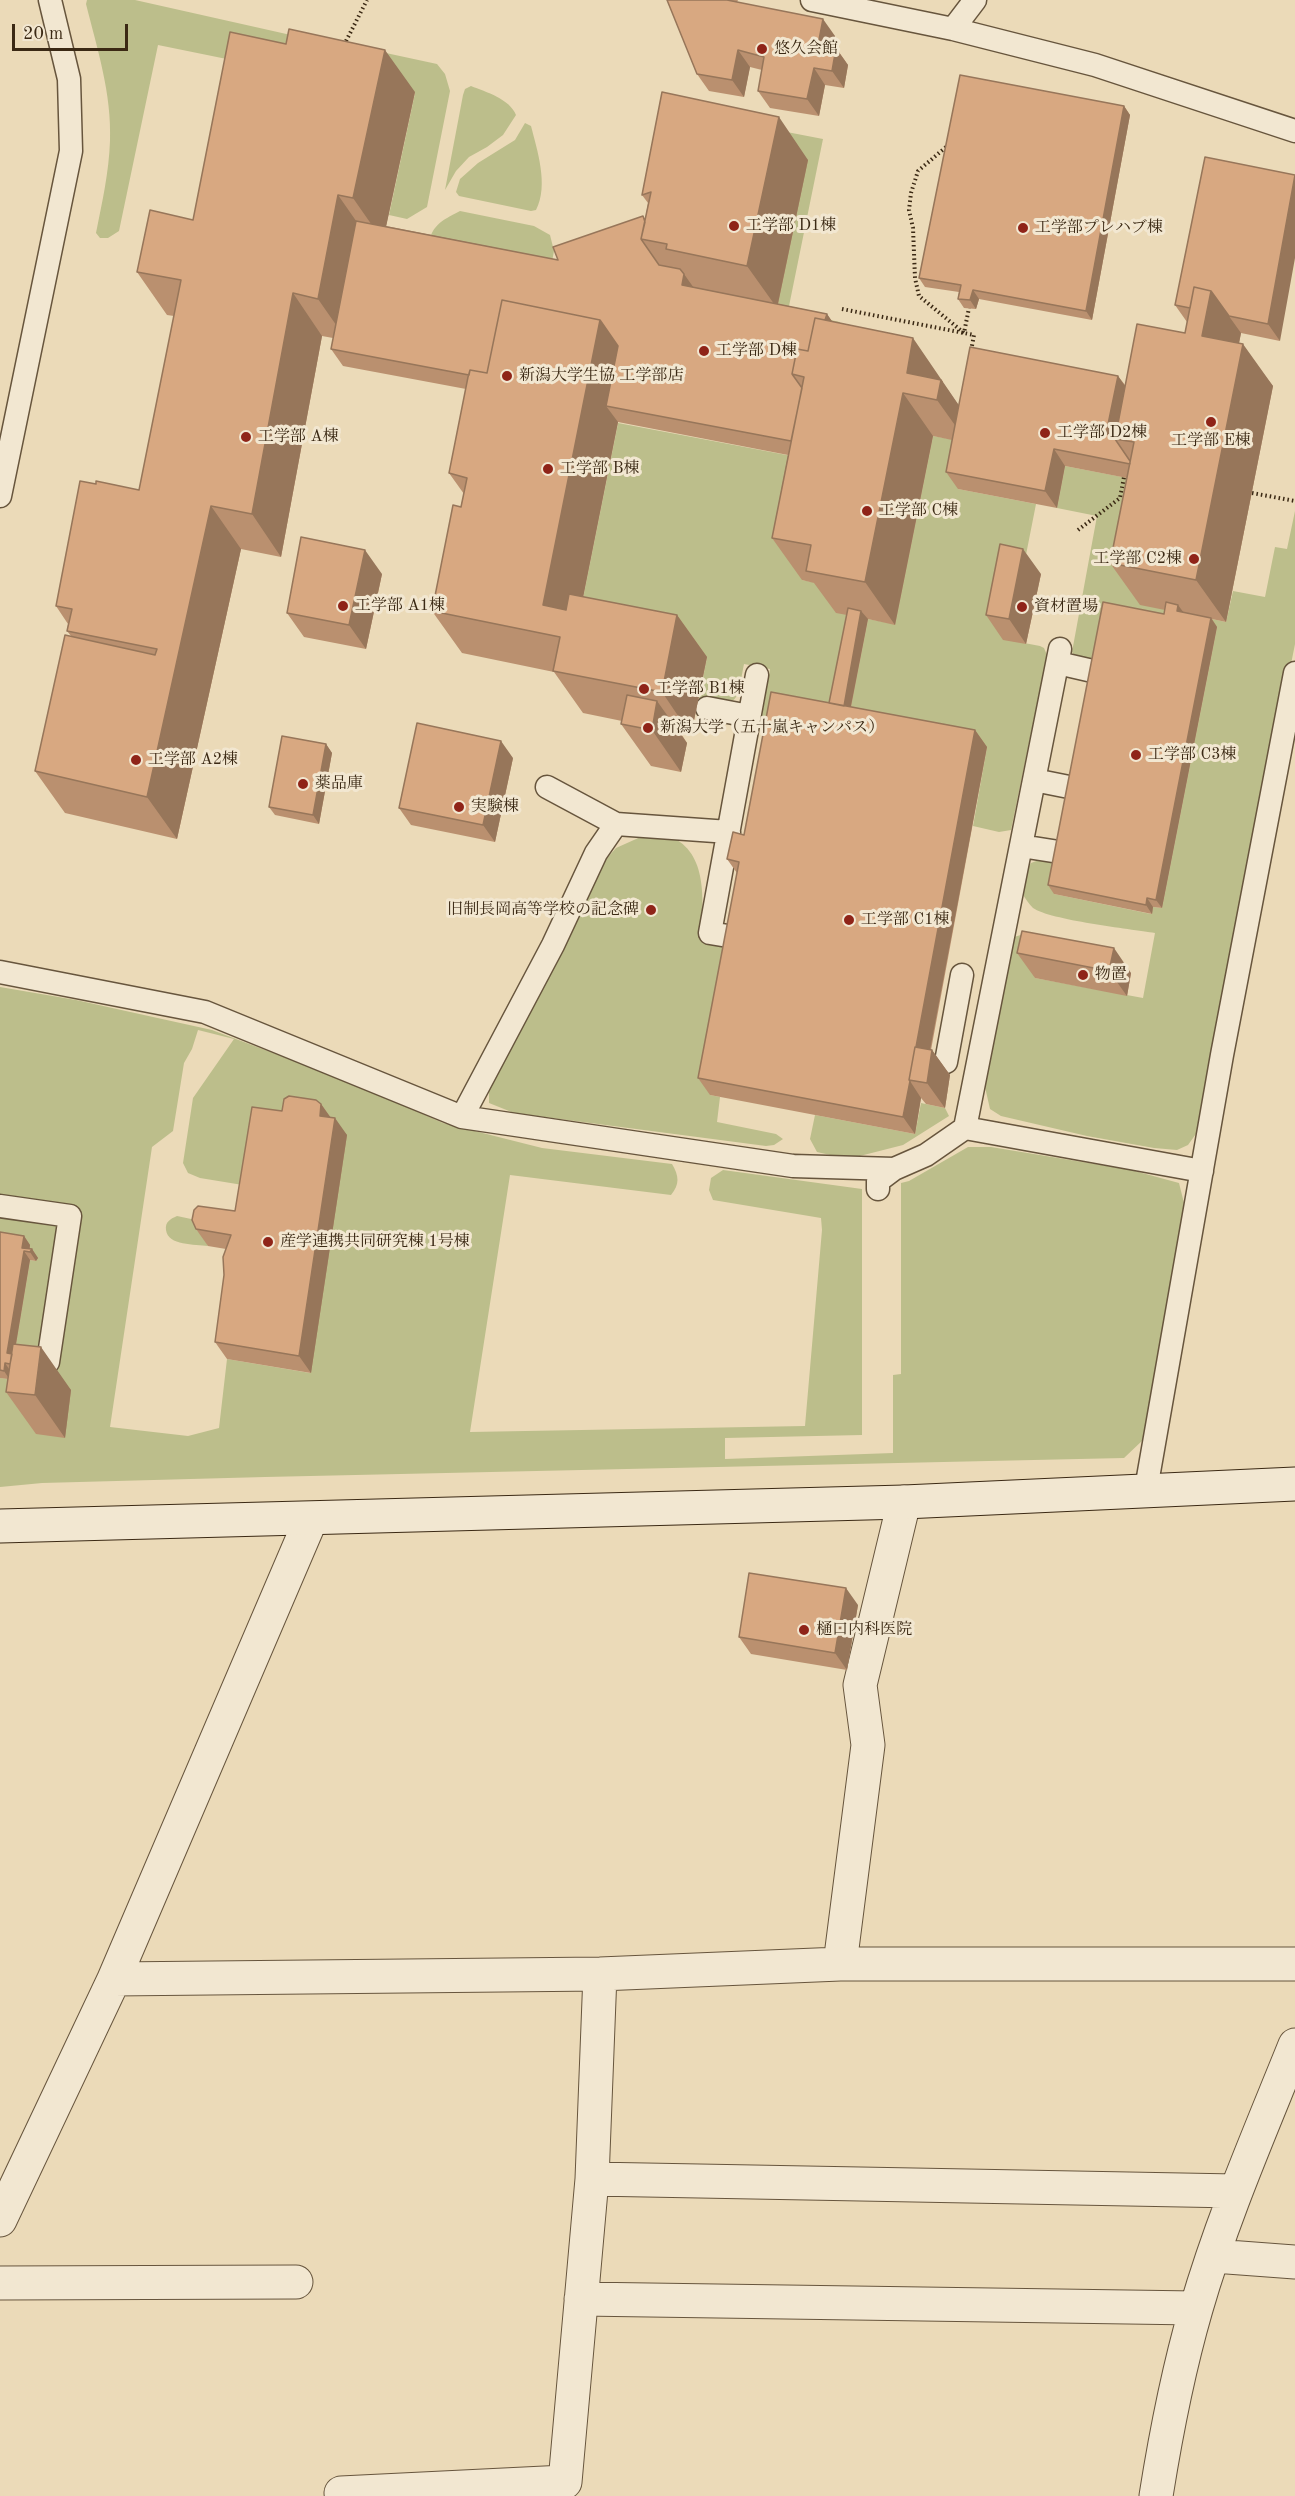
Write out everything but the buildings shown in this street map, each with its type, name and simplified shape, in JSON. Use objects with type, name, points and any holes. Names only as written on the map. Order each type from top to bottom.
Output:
[{"type":"street","points":[[0,1526],[904,1502],[1146,1489],[1295,1484]]},
{"type":"street","points":[[840,1965],[868,1744],[860,1685],[904,1502]]},
{"type":"street","points":[[0,2220],[114,1979],[311,1519]]},
{"type":"street","points":[[114,1979],[600,1974],[840,1965],[1295,1964]]},
{"type":"street","points":[[342,2496],[341,2493],[565,2482],[592,2179],[600,1974]]},
{"type":"street","points":[[1156,2496],[1169,2413],[1196,2308],[1236,2191],[1295,2045]]},
{"type":"street","points":[[592,2179],[1236,2191]]},
{"type":"street","points":[[1214,2256],[1295,2262]]},
{"type":"street","points":[[0,2283],[296,2282]]},
{"type":"street","points":[[581,2299],[1196,2308]]},
{"type":"lane","points":[[0,496],[71,152],[69,79],[50,0]]},
{"type":"lane","points":[[812,0],[953,29],[1095,65],[1295,131]]},
{"type":"lane","points":[[953,29],[975,0]]},
{"type":"lane","points":[[878,1189],[879,1181],[894,1169],[926,1155],[965,1128],[1059,656],[1097,672]]},
{"type":"lane","points":[[1146,1489],[1222,1055],[1295,673]]},
{"type":"lane","points":[[734,937],[710,933],[757,675]]},
{"type":"lane","points":[[707,708],[749,722],[772,733]]},
{"type":"lane","points":[[1034,780],[1074,788]]},
{"type":"lane","points":[[548,787],[616,824],[730,822],[755,816]]},
{"type":"lane","points":[[462,1117],[553,945],[596,853],[616,824]]},
{"type":"lane","points":[[1022,846],[1059,852]]},
{"type":"lane","points":[[718,889],[743,893]]},
{"type":"lane","points":[[0,972],[204,1012],[462,1117],[793,1166],[894,1169]]},
{"type":"lane","points":[[946,1062],[954,973],[994,981]]},
{"type":"lane","points":[[965,1128],[1202,1171]]},
{"type":"lane","points":[[0,1206],[70,1216],[48,1362]]},
{"type":"path","points":[[343,47],[368,0]]},
{"type":"path","points":[[946,147],[918,171],[911,193],[909,210],[913,228],[915,278],[919,296],[964,333]]},
{"type":"path","points":[[964,333],[969,308]]},
{"type":"path","points":[[842,309],[974,335],[970,356]]},
{"type":"path","points":[[1078,530],[1120,498],[1124,477]]},
{"type":"path","points":[[1252,493],[1295,501]]},
{"type":"green space","points":[[87,0],[135,0],[322,42],[261,66],[158,45],[119,231],[108,238],[100,238],[96,233],[108,164],[109,106]]},
{"type":"green space","points":[[372,50],[437,64],[445,74],[450,91],[427,207],[407,219],[389,215],[415,93]]},
{"type":"green space","points":[[471,86],[503,100],[516,115],[503,135],[469,157],[456,171],[445,190],[463,95],[465,89]]},
{"type":"green space","name":"工学部 D1棟","points":[[673,110],[823,139],[788,311],[840,322],[839,331],[694,302],[692,135]]},
{"type":"green space","points":[[525,123],[531,126],[541,168],[542,190],[536,210],[531,211],[459,196],[456,192],[460,179],[478,163],[515,140]]},
{"type":"green space","points":[[460,211],[534,226],[550,235],[554,251],[550,272],[427,249],[434,229]]},
{"type":"green space","points":[[618,423],[813,460],[802,580],[841,588],[854,617],[834,719],[780,725],[761,721],[770,669],[744,664],[737,695],[730,702],[723,702],[699,698],[707,657],[573,648]]},
{"type":"green space","points":[[933,436],[967,442],[958,489],[1036,504],[1023,570],[1003,639],[1040,646],[1044,648],[1047,655],[1011,830],[999,832],[973,826],[987,747],[848,721],[868,619],[895,624]]},
{"type":"green space","points":[[1065,466],[1164,485],[1172,611],[1099,663],[1075,656],[1072,652],[1097,516],[1057,508]]},
{"type":"green space","points":[[1295,511],[1295,644],[1198,1131],[1188,1145],[1177,1150],[1087,1136],[1001,1116],[990,1109],[985,1087],[1014,937],[1024,934],[1035,978],[1143,998],[1155,933],[1072,920],[1033,908],[1022,893],[1026,870],[1031,863],[1039,860],[1059,864],[1054,894],[1151,914],[1153,907],[1162,908],[1217,627],[1184,613],[1226,622],[1233,591],[1265,597],[1275,547],[1287,549]]},
{"type":"green space","points":[[645,835],[677,840],[688,849],[695,860],[702,886],[701,942],[738,949],[710,1095],[720,1097],[717,1122],[776,1134],[783,1139],[774,1145],[766,1146],[514,1113],[489,1103],[489,1091],[496,1073],[593,874],[616,848]]},
{"type":"green space","points":[[0,987],[76,1000],[212,1030],[345,1080],[443,1123],[542,1148],[672,1164],[678,1180],[671,1195],[510,1175],[470,1432],[805,1426],[822,1230],[821,1218],[713,1200],[709,1190],[711,1178],[723,1170],[862,1189],[862,1435],[725,1438],[725,1459],[893,1453],[893,1375],[901,1374],[901,1183],[909,1181],[968,1147],[991,1147],[1131,1170],[1179,1183],[1184,1203],[1144,1439],[1124,1458],[265,1477],[42,1483],[0,1487],[0,1378],[10,1379],[30,1260],[36,1261],[37,1258],[29,1256],[30,1245],[0,1240]],"holes":[[[198,1030],[234,1039],[193,1098],[183,1163],[188,1173],[200,1178],[255,1187],[310,1373],[227,1359],[219,1428],[188,1436],[110,1427],[152,1147],[173,1131],[184,1063],[192,1049]]]},
{"type":"green space","points":[[921,1103],[945,1108],[949,1116],[903,1145],[848,1159],[817,1152],[810,1139],[815,1115],[915,1134]]},
{"type":"green space","points":[[177,1216],[210,1223],[204,1237],[208,1246],[177,1242],[172,1239],[168,1235],[166,1225]]},
{"type":"place","name":"悠久会館","points":[[762,49]]},
{"type":"place","name":"工学部 D1棟","points":[[734,226]]},
{"type":"place","name":"工学部プレハブ棟","points":[[1023,228]]},
{"type":"place","name":"工学部 D棟","points":[[704,351]]},
{"type":"place","name":"新潟大学生協 工学部店","points":[[507,376]]},
{"type":"place","name":"工学部 E棟","points":[[1211,422]]},
{"type":"place","name":"工学部 D2棟","points":[[1045,433]]},
{"type":"place","name":"工学部 A棟","points":[[246,437]]},
{"type":"place","name":"工学部 B棟","points":[[548,469]]},
{"type":"place","name":"工学部 C棟","points":[[867,511]]},
{"type":"place","name":"工学部 C2棟","points":[[1194,559]]},
{"type":"place","name":"工学部 A1棟","points":[[343,606]]},
{"type":"place","name":"資材置場","points":[[1022,607]]},
{"type":"place","name":"工学部 B1棟","points":[[644,689]]},
{"type":"place","name":"新潟大学（五十嵐キャンパス）","points":[[648,728]]},
{"type":"place","name":"工学部 C3棟","points":[[1136,755]]},
{"type":"place","name":"工学部 A2棟","points":[[136,760]]},
{"type":"place","name":"薬品庫","points":[[303,784]]},
{"type":"place","name":"実験棟","points":[[459,807]]},
{"type":"place","name":"旧制長岡高等学校の記念碑","points":[[651,910]]},
{"type":"place","name":"工学部 C1棟","points":[[849,920]]},
{"type":"place","name":"物置","points":[[1083,975]]},
{"type":"place","name":"産学連携共同研究棟 1号棟","points":[[268,1242]]},
{"type":"place","name":"樋口内科医院","points":[[804,1630]]}]
